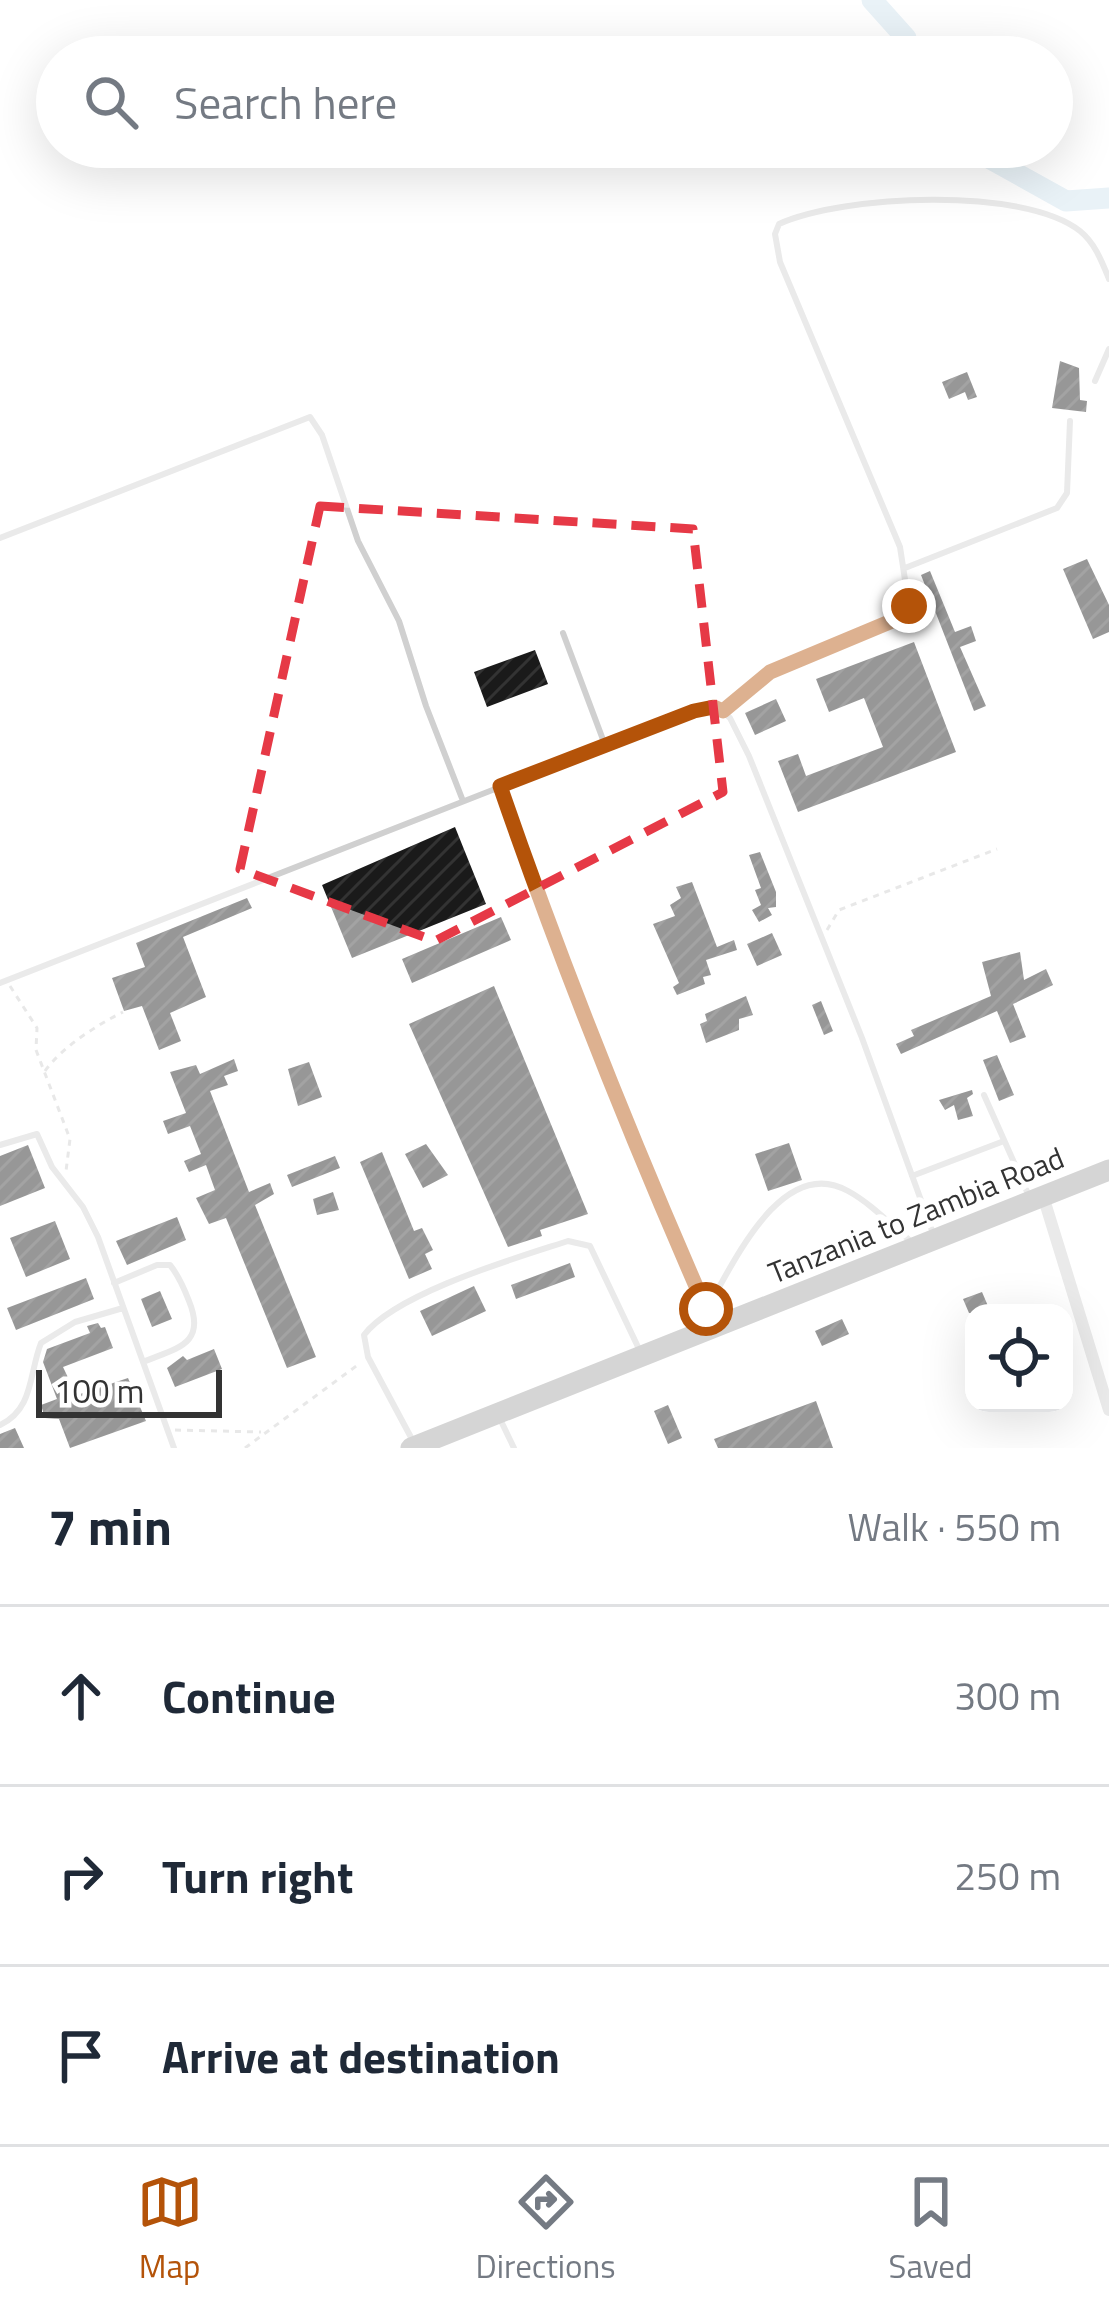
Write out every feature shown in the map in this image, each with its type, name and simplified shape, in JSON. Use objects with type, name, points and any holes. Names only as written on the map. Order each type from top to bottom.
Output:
[{"type":"highway","name":"Tanzania to Zambia Road","points":[[414,1447],[641,1354],[711,1318],[926,1243],[1109,1171]]},
{"type":"street","points":[[1037,1198],[1109,1410]]},
{"type":"lane","points":[[723,711],[770,672],[898,618],[909,606],[905,568],[868,468],[786,280],[775,242],[779,224],[825,211],[923,198],[1022,208],[1081,232],[1095,248],[1109,279]]},
{"type":"lane","points":[[1095,381],[1109,349]]},
{"type":"lane","points":[[0,538],[310,417],[322,435],[358,541],[398,621],[463,801]]},
{"type":"lane","points":[[905,568],[1057,508],[1067,493],[1070,421]]},
{"type":"lane","points":[[562,632],[605,745]]},
{"type":"lane","points":[[4,982],[605,745],[714,707],[730,718],[749,756],[821,935],[912,1176],[926,1243]]},
{"type":"lane","points":[[500,786],[530,875],[643,1160],[711,1318]]},
{"type":"lane","points":[[984,1095],[1037,1198]]},
{"type":"lane","points":[[0,1145],[37,1134],[52,1167],[91,1222],[174,1448]]},
{"type":"lane","points":[[912,1176],[1004,1141]]},
{"type":"lane","points":[[711,1318],[760,1222],[782,1198],[804,1186],[827,1183],[850,1192],[926,1243]]},
{"type":"lane","points":[[414,1447],[368,1357],[364,1335],[398,1307],[449,1283],[568,1241],[590,1246],[641,1354]]},
{"type":"lane","points":[[114,1283],[157,1265],[170,1265],[195,1316],[194,1334],[184,1345],[143,1362]]},
{"type":"lane","points":[[0,1425],[18,1412],[28,1396],[41,1343],[75,1322],[123,1308]]},
{"type":"lane","points":[[497,1413],[514,1448]]},
{"type":"path","points":[[821,935],[838,910],[997,850]]},
{"type":"path","points":[[4,982],[37,1028],[35,1047],[70,1142],[66,1185]]},
{"type":"path","points":[[44,1073],[58,1056],[123,1012]]},
{"type":"path","points":[[245,1448],[368,1357]]},
{"type":"path","points":[[168,1430],[263,1432]]},
{"type":"highlighted area","points":[[320,506],[693,529],[723,792],[435,941],[240,869]]},
{"type":"building","points":[[1060,361],[1079,368],[1080,400],[1087,401],[1086,412],[1052,408]]},
{"type":"building","points":[[967,372],[977,397],[968,400],[965,392],[949,399],[942,382]]},
{"type":"building","points":[[1087,559],[1109,605],[1109,632],[1093,639],[1063,569]]},
{"type":"building","points":[[930,571],[955,632],[971,626],[976,641],[960,647],[986,706],[974,711],[921,575]]},
{"type":"building","points":[[914,642],[956,752],[798,812],[778,761],[798,754],[806,776],[883,747],[864,698],[829,712],[816,679]]},
{"type":"building","points":[[535,650],[548,684],[487,707],[474,672]]},
{"type":"building","points":[[776,699],[786,721],[755,735],[745,713]]},
{"type":"building","points":[[455,827],[486,904],[352,958],[322,885]]},
{"type":"building","points":[[760,852],[776,892],[776,907],[768,908],[772,915],[759,922],[752,910],[761,905],[755,890],[761,888],[749,855]]},
{"type":"building","points":[[692,882],[717,947],[734,940],[737,950],[706,960],[711,975],[703,977],[705,984],[677,995],[673,987],[679,983],[653,924],[675,916],[670,905],[681,898],[676,887]]},
{"type":"building","points":[[247,898],[252,908],[183,937],[206,997],[170,1013],[181,1041],[159,1050],[142,1006],[124,1011],[112,978],[145,967],[136,943]]},
{"type":"building","points":[[501,917],[511,940],[412,983],[402,959]]},
{"type":"building","points":[[772,933],[782,955],[757,966],[747,944]]},
{"type":"building","points":[[1020,952],[1024,980],[1046,969],[1053,985],[1013,1004],[1026,1037],[1010,1043],[997,1011],[901,1054],[896,1044],[914,1036],[911,1030],[991,996],[982,962]]},
{"type":"building","points":[[494,986],[588,1214],[508,1247],[409,1024]]},
{"type":"building","points":[[746,996],[753,1015],[739,1019],[739,1030],[706,1043],[700,1024],[707,1021],[705,1014]]},
{"type":"building","points":[[821,1001],[833,1031],[824,1035],[812,1005]]},
{"type":"building","points":[[997,1055],[1014,1095],[999,1101],[983,1060]]},
{"type":"building","points":[[234,1059],[238,1071],[224,1076],[228,1085],[210,1091],[249,1192],[270,1183],[274,1194],[255,1205],[316,1357],[287,1368],[226,1218],[209,1224],[196,1198],[215,1190],[206,1165],[189,1172],[184,1161],[201,1154],[190,1126],[168,1134],[163,1121],[186,1113],[170,1072],[196,1065],[200,1074]]},
{"type":"building","points":[[309,1062],[322,1097],[298,1106],[288,1069]]},
{"type":"building","points":[[972,1090],[967,1098],[973,1116],[958,1120],[954,1105],[945,1110],[939,1100]]},
{"type":"building","points":[[789,1143],[802,1180],[768,1191],[755,1154]]},
{"type":"building","points":[[426,1144],[448,1175],[423,1188],[405,1154]]},
{"type":"building","points":[[28,1145],[45,1188],[0,1206],[0,1156]]},
{"type":"building","points":[[382,1152],[414,1231],[422,1228],[433,1250],[425,1254],[432,1269],[409,1279],[360,1162]]},
{"type":"building","points":[[335,1156],[340,1168],[292,1187],[287,1175]]},
{"type":"building","points":[[333,1192],[339,1210],[317,1215],[313,1199]]},
{"type":"building","points":[[177,1217],[186,1240],[127,1265],[116,1241]]},
{"type":"building","points":[[55,1221],[70,1259],[26,1277],[10,1238]]},
{"type":"building","points":[[570,1263],[575,1277],[516,1299],[511,1285]]},
{"type":"building","points":[[86,1278],[94,1299],[16,1330],[7,1308]]},
{"type":"building","points":[[474,1286],[486,1311],[432,1336],[420,1311]]},
{"type":"building","points":[[160,1291],[172,1319],[152,1327],[141,1299]]},
{"type":"building","points":[[982,1292],[987,1304],[965,1304],[963,1299]]},
{"type":"building","points":[[842,1319],[849,1334],[822,1346],[815,1331]]},
{"type":"building","points":[[98,1323],[105,1327],[113,1348],[63,1367],[75,1392],[128,1378],[146,1421],[70,1448],[59,1419],[45,1418],[41,1405],[57,1399],[43,1362],[47,1349],[90,1333],[87,1326]]},
{"type":"building","points":[[214,1349],[222,1369],[175,1387],[167,1368],[183,1356],[187,1360]]},
{"type":"building","points":[[816,1401],[833,1448],[718,1448],[714,1439]]},
{"type":"building","points":[[668,1405],[682,1438],[668,1444],[654,1411]]},
{"type":"building","points":[[15,1428],[24,1448],[0,1448],[0,1434]]},
{"type":"waterway","points":[[872,0],[904,36]]},
{"type":"waterway","points":[[1007,168],[1066,201],[1109,198]]},
{"type":"route","points":[[706,1309],[530,875],[500,786],[694,711],[707,707],[723,711],[770,672],[892,621],[909,606]]}]
